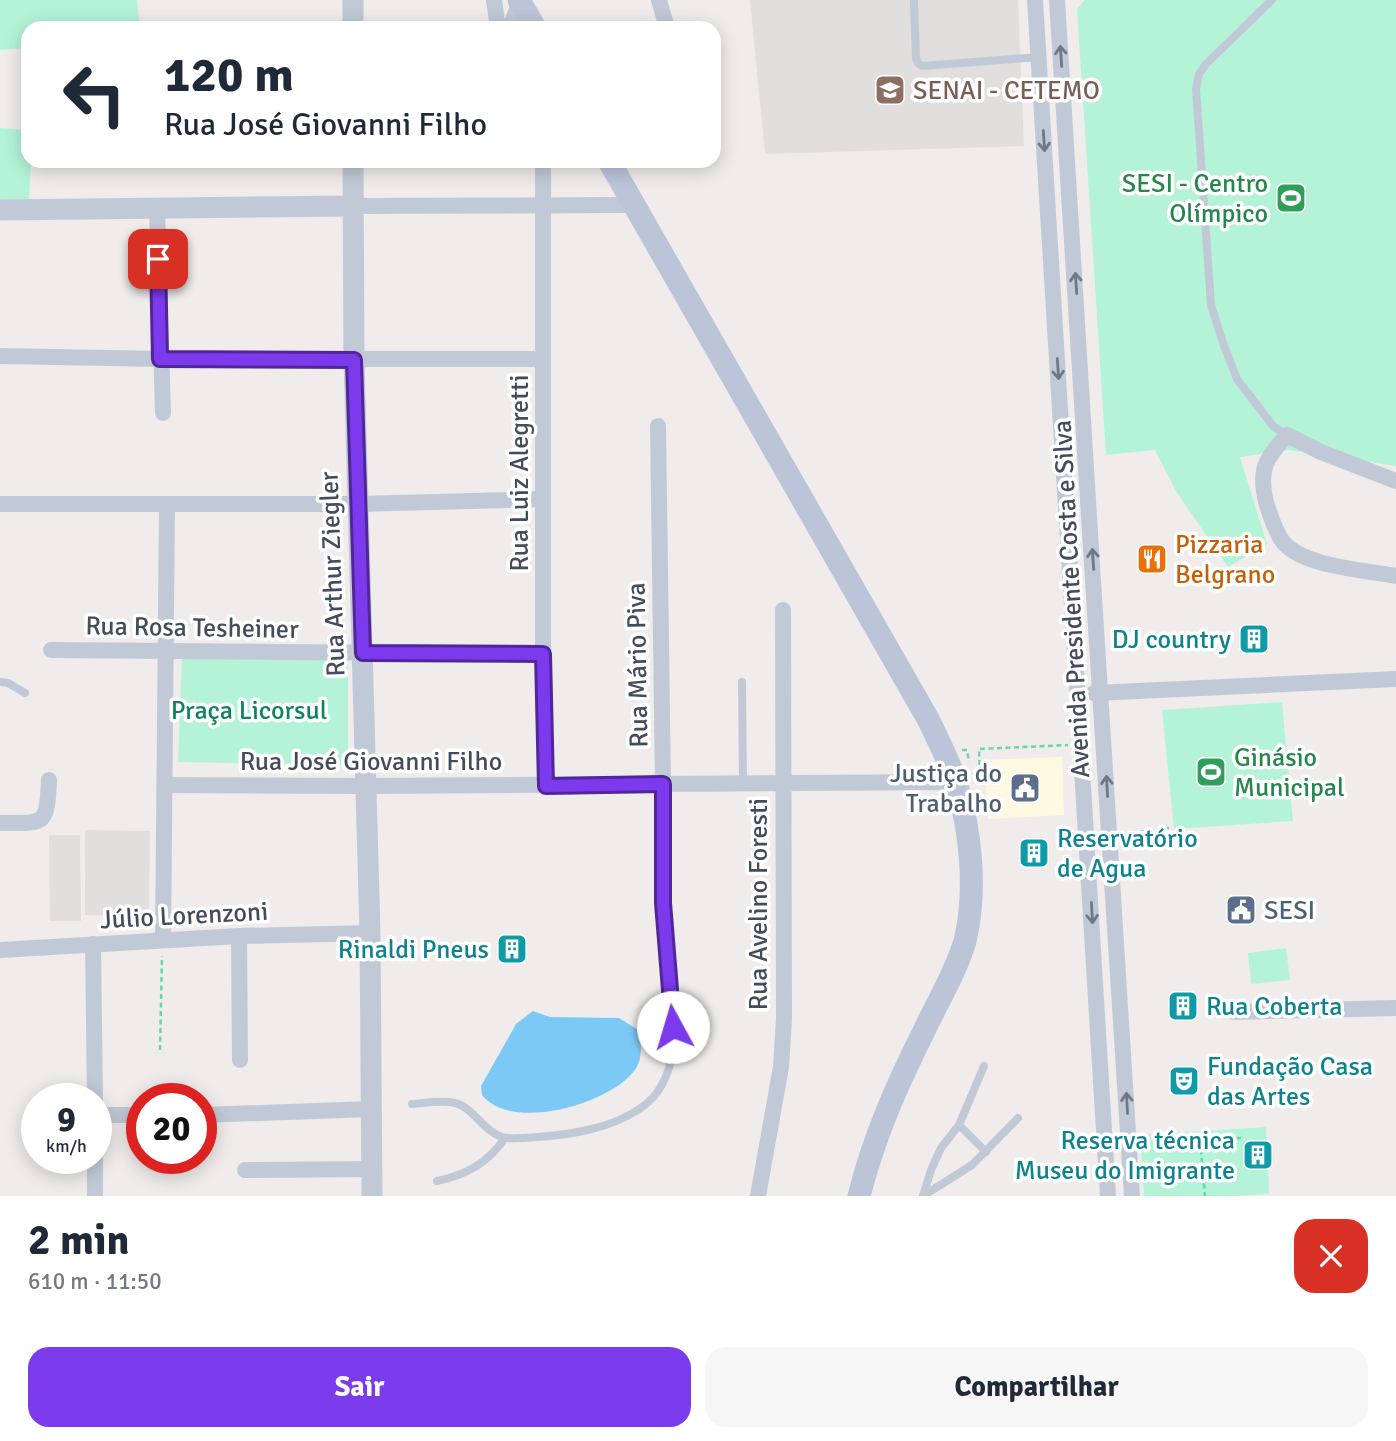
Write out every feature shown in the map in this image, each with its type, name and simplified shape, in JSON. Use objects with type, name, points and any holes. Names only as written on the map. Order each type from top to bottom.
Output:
[{"type":"main road","points":[[520,1],[531,21]]},
{"type":"main road","points":[[613,168],[928,719],[942,750],[963,778],[971,891],[964,942],[889,1103],[870,1152],[859,1196]]},
{"type":"street","points":[[353,0],[353,21]]},
{"type":"street","points":[[494,0],[497,21]]},
{"type":"street","points":[[659,0],[665,21]]},
{"type":"street","name":"Avenida Presidente Costa e Silva","points":[[1035,0],[1108,1196]]},
{"type":"street","points":[[513,21],[520,1]]},
{"type":"street","points":[[1037,21],[1059,2]]},
{"type":"street","name":"Avenida Presidente Costa e Silva","points":[[1059,2],[1132,1196]]},
{"type":"street","name":"Rua Arthur Ziegler","points":[[353,168],[354,360],[370,933],[372,1196]]},
{"type":"street","name":"Rua Luiz Alegretti","points":[[543,168],[543,654],[546,786]]},
{"type":"street","points":[[0,210],[634,205]]},
{"type":"street","points":[[157,209],[163,413]]},
{"type":"street","points":[[0,356],[160,359],[543,359]]},
{"type":"street","name":"Rua Mário Piva","points":[[658,426],[663,784]]},
{"type":"street","points":[[1062,436],[1085,434]]},
{"type":"street","points":[[1396,481],[1321,452],[1287,435],[1267,458],[1263,473],[1272,521],[1283,541],[1294,552],[1314,560],[1396,576]]},
{"type":"street","points":[[0,504],[358,504],[543,499]]},
{"type":"street","points":[[163,940],[167,504]]},
{"type":"street","name":"Rua Avelino Foresti","points":[[758,1196],[781,1067],[784,1019],[783,610]]},
{"type":"street","name":"Rua Rosa Tesheiner","points":[[51,650],[543,654]]},
{"type":"street","points":[[1078,694],[1396,679]]},
{"type":"street","name":"Rua José Giovanni Filho","points":[[165,785],[546,786],[963,778]]},
{"type":"street","points":[[0,823],[35,823],[43,819],[47,811],[49,780]]},
{"type":"street","points":[[1088,837],[1109,835]]},
{"type":"street","name":"Júlio Lorenzoni","points":[[0,950],[239,936],[370,933]]},
{"type":"street","points":[[239,936],[240,1060]]},
{"type":"street","points":[[93,944],[95,1083]]},
{"type":"street","points":[[1234,1012],[1396,1008]]},
{"type":"street","points":[[1100,1052],[1125,1050]]},
{"type":"street","points":[[217,1114],[372,1109]]},
{"type":"street","points":[[245,1170],[372,1169]]},
{"type":"street","points":[[95,1174],[96,1196]]},
{"type":"lane","points":[[914,0],[916,58],[922,66],[1039,57]]},
{"type":"lane","points":[[1272,0],[1206,64],[1199,74],[1196,89],[1212,305],[1237,379],[1273,426],[1287,435]]},
{"type":"lane","points":[[742,681],[743,783]]},
{"type":"lane","points":[[0,682],[8,683],[25,693]]},
{"type":"lane","name":"Rua Mário Piva","points":[[505,1138],[547,1137],[578,1132],[619,1120],[647,1104],[663,1084],[671,1064],[675,1042],[663,903],[663,784]]},
{"type":"lane","points":[[985,1066],[959,1125],[941,1149],[930,1170],[923,1196],[966,1169],[1018,1118]]},
{"type":"lane","points":[[412,1104],[454,1102],[492,1132],[505,1138],[494,1154],[477,1167],[452,1178],[437,1181]]},
{"type":"lane","points":[[959,1125],[986,1152]]},
{"type":"path","points":[[963,778],[980,774],[979,749],[1082,745]]},
{"type":"path","points":[[942,750],[967,750],[969,762]]},
{"type":"path","points":[[1109,835],[1169,828]]},
{"type":"path","points":[[160,1050],[163,940]]},
{"type":"path","points":[[1169,1143],[1241,1138]]},
{"type":"path","points":[[1200,1141],[1205,1196]]},
{"type":"shaded area","name":"SENAI - CETEMO","points":[[750,0],[1018,0],[1024,146],[765,154]]},
{"type":"shaded area","name":"Justiça do Trabalho","points":[[1062,757],[1064,815],[988,819],[985,760]]},
{"type":"shaded area","points":[[85,830],[150,831],[149,916],[85,915]]},
{"type":"shaded area","points":[[49,835],[80,835],[81,921],[50,921]]},
{"type":"green space","points":[[0,0],[137,0],[139,21],[21,21],[21,48],[0,50]]},
{"type":"green space","name":"SESI - Centro Olímpico","points":[[1085,0],[1396,0],[1396,466],[1289,450],[1240,457],[1267,544],[1228,567],[1176,491],[1155,450],[1106,455],[1077,9]]},
{"type":"green space","points":[[0,128],[21,130],[21,168],[31,168],[29,200],[0,202]]},
{"type":"green space","name":"Praça Licorsul","points":[[182,655],[348,656],[348,765],[178,762]]},
{"type":"green space","points":[[1282,702],[1293,821],[1174,829],[1162,710]]},
{"type":"green space","points":[[1286,948],[1290,980],[1251,984],[1248,953]]},
{"type":"green space","points":[[1266,1127],[1269,1194],[1144,1196],[1140,1135]]},
{"type":"water","points":[[533,1011],[550,1017],[619,1018],[638,1030],[641,1051],[637,1067],[621,1083],[603,1094],[559,1110],[514,1112],[496,1106],[482,1095],[481,1086],[516,1024]]},
{"type":"place","name":"SENAI - CETEMO","points":[[890,90]]},
{"type":"place","name":"SESI - Centro Olímpico","points":[[1291,198]]},
{"type":"place","name":"Pizzaria Belgrano","points":[[1152,559]]},
{"type":"place","name":"DJ country","points":[[1254,639]]},
{"type":"place","name":"Ginásio Municipal","points":[[1211,772]]},
{"type":"place","name":"Justiça do Trabalho","points":[[1025,788]]},
{"type":"place","name":"Reservatório de Agua","points":[[1034,853]]},
{"type":"place","name":"SESI","points":[[1241,910]]},
{"type":"place","name":"Rinaldi Pneus","points":[[512,949]]},
{"type":"place","name":"Rua Coberta","points":[[1183,1006]]},
{"type":"place","name":"Fundação Casa das Artes","points":[[1184,1081]]},
{"type":"place","name":"Reserva técnica Museu do Imigrante","points":[[1258,1155]]},
{"type":"route","points":[[158,259],[160,359],[354,360],[363,653],[543,654],[546,786],[663,784],[663,903],[673,1027]]}]
